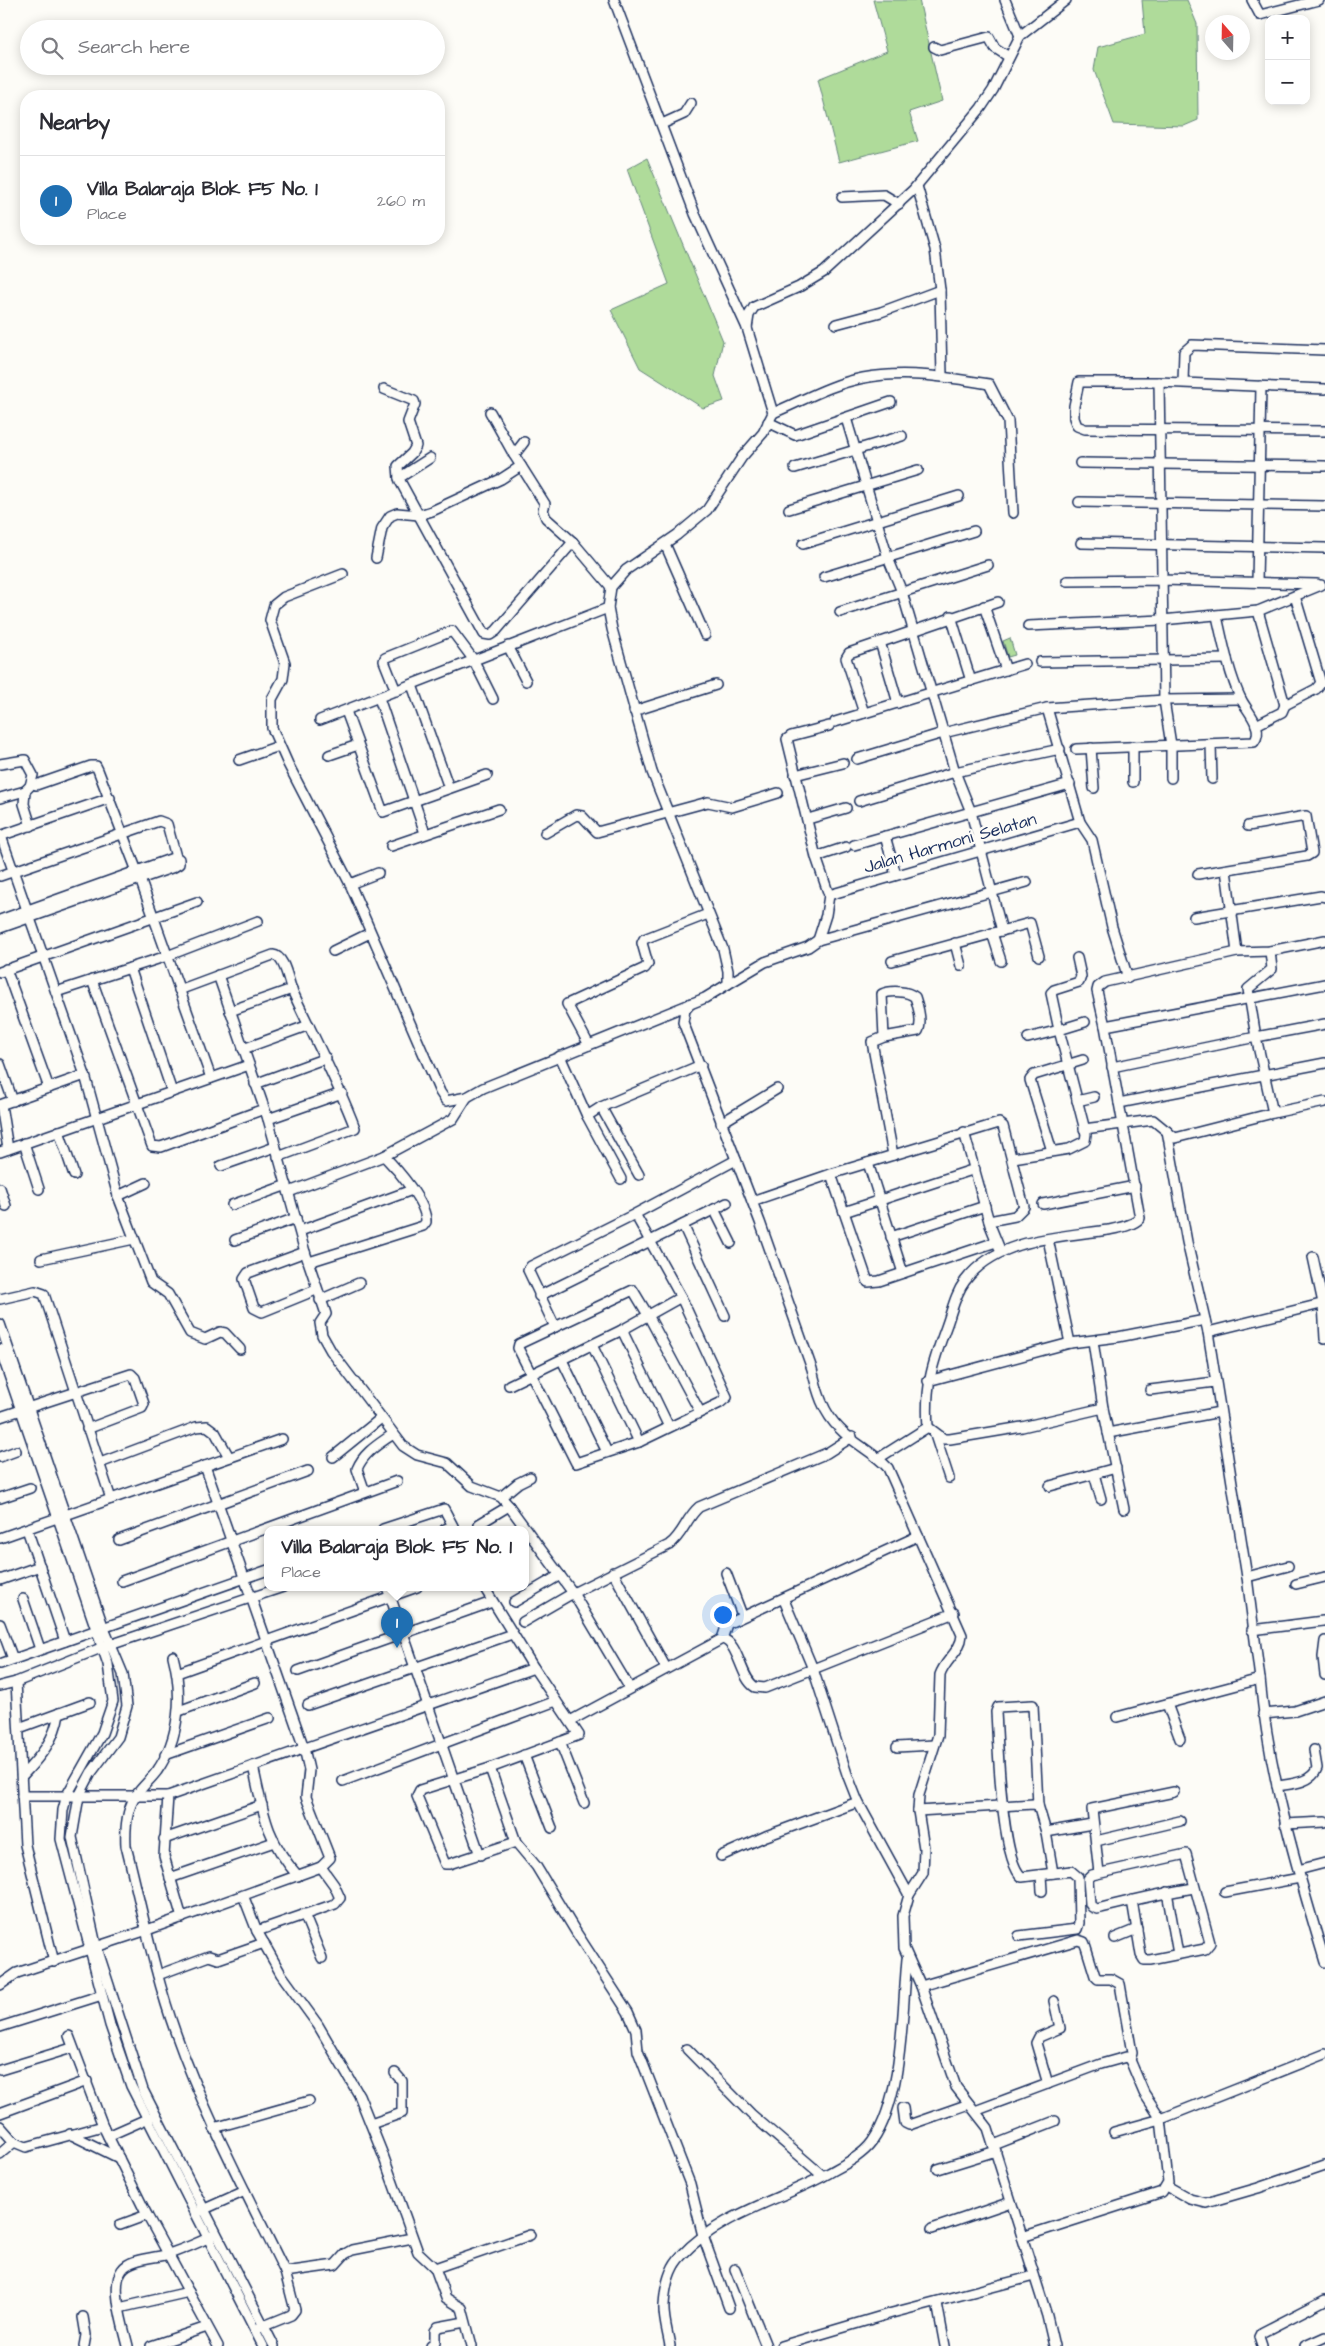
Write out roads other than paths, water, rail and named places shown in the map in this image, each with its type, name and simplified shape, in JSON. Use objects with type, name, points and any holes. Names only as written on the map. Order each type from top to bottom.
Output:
[{"type":"street","points":[[614,0],[695,214],[748,328],[773,413]]},
{"type":"street","points":[[1005,0],[1020,36]]},
{"type":"street","points":[[748,328],[749,315],[754,307],[814,279],[848,252],[917,186],[982,108],[1020,36],[1066,0]]},
{"type":"street","points":[[1252,0],[1260,14],[1319,0]]},
{"type":"street","points":[[934,47],[940,50],[989,38],[995,48],[1009,57]]},
{"type":"street","points":[[662,124],[684,114],[691,103]]},
{"type":"street","points":[[917,186],[935,249],[940,290],[942,376]]},
{"type":"street","points":[[842,197],[884,195],[899,204]]},
{"type":"street","points":[[836,324],[881,312],[940,290]]},
{"type":"street","points":[[1183,382],[1184,352],[1192,345],[1325,350]]},
{"type":"street","points":[[728,984],[728,971],[724,955],[666,813],[634,711],[608,608],[611,587],[626,570],[664,544],[707,510],[729,474],[763,433],[773,413],[837,386],[862,378],[895,374],[942,376],[992,386],[1008,421],[1013,513]]},
{"type":"street","points":[[1325,389],[1183,382],[1079,382],[1074,418],[1077,426],[1085,429],[1325,431]]},
{"type":"street","points":[[1159,382],[1164,700],[1171,745],[1171,778]]},
{"type":"street","points":[[1257,582],[1261,386]]},
{"type":"street","points":[[384,389],[414,401],[415,404],[408,422],[416,446],[412,453],[398,466],[399,478],[481,630],[487,635],[496,631],[574,542]]},
{"type":"street","points":[[768,422],[795,435],[891,402]]},
{"type":"street","points":[[490,412],[545,504],[543,510],[546,518],[574,542],[611,587]]},
{"type":"street","points":[[846,418],[888,558],[902,592],[955,772],[971,812],[991,892],[1000,961]]},
{"type":"street","points":[[795,468],[902,436]]},
{"type":"street","points":[[514,455],[524,442]]},
{"type":"street","points":[[399,478],[430,458]]},
{"type":"street","points":[[1080,463],[1325,466]]},
{"type":"street","points":[[376,558],[382,528],[387,518],[397,513],[419,515],[432,511],[502,479],[521,466]]},
{"type":"street","points":[[789,509],[918,470]]},
{"type":"street","points":[[803,544],[959,496]]},
{"type":"street","points":[[1079,502],[1325,506]]},
{"type":"street","points":[[824,577],[974,531]]},
{"type":"street","points":[[1081,543],[1325,548]]},
{"type":"street","points":[[664,544],[705,635]]},
{"type":"street","points":[[840,612],[988,565]]},
{"type":"street","points":[[344,574],[284,597],[274,605],[270,620],[285,663],[283,679],[272,699],[272,728],[279,746],[350,884],[370,934],[440,1092],[446,1100],[467,1097],[560,1056],[692,1002],[728,984],[765,962],[808,947],[818,940],[1027,882]]},
{"type":"street","points":[[1067,581],[1162,580],[1323,585]]},
{"type":"street","points":[[1028,626],[1162,620],[1258,611],[1323,585]]},
{"type":"street","points":[[1256,725],[1282,712],[1285,706],[1316,689],[1321,683],[1294,596]]},
{"type":"street","points":[[864,713],[846,658],[851,652],[951,616],[998,602]]},
{"type":"street","points":[[984,606],[1006,670]]},
{"type":"street","points":[[320,720],[608,608]]},
{"type":"street","points":[[1258,611],[1285,706]]},
{"type":"street","points":[[951,616],[971,681]]},
{"type":"street","points":[[1076,749],[1254,742],[1258,734],[1256,725],[1241,698],[1227,659],[1217,616]]},
{"type":"street","points":[[396,691],[384,662],[386,657],[452,632],[456,634],[473,660],[493,699]]},
{"type":"street","points":[[880,642],[898,703]]},
{"type":"street","points":[[508,646],[526,681]]},
{"type":"street","points":[[1040,662],[1227,659]]},
{"type":"street","points":[[818,940],[826,915],[829,895],[816,856],[787,739],[791,736],[1025,664]]},
{"type":"street","points":[[412,685],[449,788]]},
{"type":"street","points":[[634,711],[716,685]]},
{"type":"street","points":[[379,698],[416,801],[425,833]]},
{"type":"street","points":[[858,759],[943,733],[1047,708],[1164,700],[1241,698]]},
{"type":"street","points":[[1047,708],[1080,822],[1092,840],[1112,927],[1128,978]]},
{"type":"street","points":[[346,711],[383,812],[488,775]]},
{"type":"street","points":[[329,755],[358,745]]},
{"type":"street","points":[[1212,745],[1212,779]]},
{"type":"street","points":[[239,760],[279,746]]},
{"type":"street","points":[[1133,746],[1133,782]]},
{"type":"street","points":[[859,801],[955,772],[1060,748]]},
{"type":"street","points":[[1091,748],[1094,788]]},
{"type":"street","points":[[0,764],[25,760],[28,762],[33,776],[30,786],[25,791],[0,798]]},
{"type":"street","points":[[795,775],[842,764]]},
{"type":"street","points":[[36,785],[96,766],[110,798],[211,1078]]},
{"type":"street","points":[[816,856],[1070,784]]},
{"type":"street","points":[[25,791],[24,804],[31,826]]},
{"type":"street","points":[[545,833],[576,815],[582,816],[597,832],[714,802],[732,807],[778,793]]},
{"type":"street","points":[[110,798],[1,836],[85,1075],[118,1196],[151,1282],[168,1294],[190,1333],[205,1339],[225,1332],[240,1349]]},
{"type":"street","points":[[808,819],[846,808]]},
{"type":"street","points":[[391,846],[498,809]]},
{"type":"street","points":[[1198,874],[1307,856],[1312,853],[1306,816],[1248,826]]},
{"type":"street","points":[[0,876],[159,821],[167,824],[176,857],[138,876],[29,914],[0,928]]},
{"type":"street","name":"Jalan Harmoni Selatan","points":[[829,895],[1080,822]]},
{"type":"street","points":[[885,836],[896,875]]},
{"type":"street","points":[[1226,870],[1237,952]]},
{"type":"street","points":[[350,884],[378,873]]},
{"type":"street","points":[[1194,917],[1321,896],[1325,897]]},
{"type":"street","points":[[50,1088],[3,970],[197,902]]},
{"type":"street","points":[[0,920],[29,914]]},
{"type":"street","points":[[589,1045],[569,1010],[568,1004],[570,1001],[645,968],[648,964],[642,943],[644,939],[708,914]]},
{"type":"street","points":[[56,992],[167,956],[258,921]]},
{"type":"street","points":[[892,961],[1030,923],[1039,956]]},
{"type":"street","points":[[333,951],[370,934]]},
{"type":"street","points":[[949,1478],[931,1429],[926,1404],[928,1381],[954,1304],[964,1282],[982,1263],[1002,1251],[1048,1239],[1134,1223],[1140,1218],[1098,987],[1105,982],[1237,952],[1270,951],[1325,940]]},
{"type":"street","points":[[955,944],[962,966]]},
{"type":"street","points":[[1270,951],[1272,969],[1250,987],[1249,998],[1273,1113]]},
{"type":"street","points":[[179,990],[273,954],[278,955],[292,989],[342,1093],[355,1128],[278,1157]]},
{"type":"street","points":[[1013,1158],[1079,1145],[1085,1141],[1084,1129],[1066,1064],[1051,993],[1054,990],[1079,982],[1077,958]]},
{"type":"street","points":[[130,968],[172,1092]]},
{"type":"street","points":[[218,975],[268,1119],[274,1147],[288,1189],[316,1290],[326,1314],[320,1323],[322,1335],[380,1419],[403,1446],[417,1455],[448,1463],[472,1486],[501,1497],[523,1526]]},
{"type":"street","points":[[92,980],[149,1142],[156,1148],[264,1109]]},
{"type":"street","points":[[1105,1026],[1325,984]]},
{"type":"street","points":[[230,1011],[292,989]]},
{"type":"street","points":[[884,1036],[882,994],[886,992],[910,993],[915,996],[920,1028],[914,1033],[884,1036],[872,1042],[893,1155]]},
{"type":"street","points":[[692,1002],[685,1010],[682,1022],[701,1065],[720,1123],[752,1201],[812,1369],[818,1393],[831,1419],[841,1431],[879,1458],[894,1481],[954,1613],[962,1635],[961,1644],[943,1666],[940,1675],[938,1734],[922,1783],[918,1811],[924,1862],[920,1881],[909,1895],[902,1916],[904,1948],[921,1986],[956,2087],[988,2128],[1047,2316],[1054,2346]]},
{"type":"street","points":[[1028,1038],[1086,1022]]},
{"type":"street","points":[[1112,1067],[1325,1024]]},
{"type":"street","points":[[243,1049],[309,1025]]},
{"type":"street","points":[[560,1056],[587,1116],[621,1179]]},
{"type":"street","points":[[255,1084],[326,1058]]},
{"type":"street","points":[[1052,1151],[1030,1080],[1034,1076],[1083,1060]]},
{"type":"street","points":[[1119,1104],[1325,1063]]},
{"type":"street","points":[[0,1064],[13,1100]]},
{"type":"street","points":[[85,1075],[0,1105],[4,1150],[249,1065]]},
{"type":"street","points":[[587,1116],[601,1107],[701,1065]]},
{"type":"street","points":[[720,1123],[777,1088]]},
{"type":"street","points":[[268,1119],[342,1093]]},
{"type":"street","points":[[232,1205],[288,1189],[384,1156],[453,1119],[467,1097]]},
{"type":"street","points":[[1077,1101],[1094,1097]]},
{"type":"street","points":[[1084,1129],[1124,1126],[1153,1120],[1175,1138],[1325,1102]]},
{"type":"street","points":[[601,1107],[639,1175]]},
{"type":"street","points":[[752,1201],[964,1132],[1001,1124],[1013,1158],[1024,1207],[1015,1216],[989,1221]]},
{"type":"street","points":[[59,1131],[74,1175]]},
{"type":"street","points":[[1167,1131],[1187,1242],[1208,1332],[1247,1577],[1263,1714],[1285,1824],[1325,1962]]},
{"type":"street","points":[[964,1132],[989,1221],[996,1242],[1002,1251]]},
{"type":"street","points":[[24,1144],[39,1189]]},
{"type":"street","points":[[221,1166],[274,1147]]},
{"type":"street","points":[[309,1262],[423,1226],[426,1222],[427,1216],[412,1190],[384,1156]]},
{"type":"street","points":[[555,1327],[528,1274],[531,1266],[635,1214],[736,1160]]},
{"type":"street","points":[[868,1163],[903,1273]]},
{"type":"street","points":[[844,1212],[975,1169]]},
{"type":"street","points":[[831,1174],[868,1282],[872,1283],[996,1242]]},
{"type":"street","points":[[118,1196],[146,1183]]},
{"type":"street","points":[[1042,1204],[1135,1186]]},
{"type":"street","points":[[0,1188],[6,1206]]},
{"type":"street","points":[[300,1231],[412,1190]]},
{"type":"street","points":[[539,1296],[727,1203]]},
{"type":"street","points":[[891,1237],[986,1206]]},
{"type":"street","points":[[714,1209],[731,1243]]},
{"type":"street","points":[[635,1214],[681,1297],[727,1395],[726,1400],[639,1442],[576,1463],[518,1348],[519,1344],[631,1290],[648,1315],[700,1412]]},
{"type":"street","points":[[235,1240],[296,1218]]},
{"type":"street","points":[[683,1225],[725,1316]]},
{"type":"street","points":[[41,1260],[134,1239]]},
{"type":"street","points":[[1048,1239],[1070,1343]]},
{"type":"street","points":[[305,1252],[248,1274],[244,1278],[254,1308],[262,1312],[316,1290]]},
{"type":"street","points":[[1313,1257],[1324,1303],[1325,1339]]},
{"type":"street","points":[[320,1300],[359,1283]]},
{"type":"street","points":[[0,1300],[35,1291],[44,1294],[87,1429],[100,1463],[110,1499]]},
{"type":"street","points":[[509,1385],[622,1330],[681,1297]]},
{"type":"street","points":[[1208,1332],[1324,1303]]},
{"type":"street","points":[[928,1381],[1070,1343],[1093,1341],[1205,1320]]},
{"type":"street","points":[[0,1324],[23,1408],[57,1518],[106,1646],[123,1674],[126,1706],[118,1737],[91,1773],[79,1796],[72,1837],[102,1995],[110,2025],[130,2083],[151,2116],[259,2328],[274,2346]]},
{"type":"street","points":[[622,1330],[669,1427]]},
{"type":"street","points":[[1093,1341],[1103,1408],[1124,1509]]},
{"type":"street","points":[[592,1345],[639,1442]]},
{"type":"street","points":[[0,1349],[4,1378],[23,1408],[67,1515],[99,1628]]},
{"type":"street","points":[[562,1360],[606,1452]]},
{"type":"street","points":[[0,1417],[131,1374],[135,1378],[144,1404],[138,1410],[87,1429]]},
{"type":"street","points":[[1150,1390],[1215,1382]]},
{"type":"street","points":[[931,1429],[944,1439],[950,1439],[1022,1427],[1103,1408]]},
{"type":"street","points":[[1108,1433],[1220,1412]]},
{"type":"street","points":[[333,1457],[380,1419]]},
{"type":"street","points":[[100,1463],[196,1427],[207,1426],[215,1432],[229,1457]]},
{"type":"street","points":[[879,1458],[931,1429]]},
{"type":"street","points":[[365,1492],[357,1468],[368,1452],[393,1434]]},
{"type":"street","points":[[523,1622],[573,1593],[669,1545],[676,1539],[691,1514],[699,1507],[828,1453],[852,1437]]},
{"type":"street","points":[[0,1538],[282,1439]]},
{"type":"street","points":[[0,1457],[16,1451]]},
{"type":"street","points":[[0,1985],[17,1973],[182,1918],[298,1876],[321,1867],[328,1862],[330,1854],[306,1797],[309,1770],[304,1748],[205,1466]]},
{"type":"street","points":[[1050,1486],[1116,1468]]},
{"type":"street","points":[[119,1540],[308,1471]]},
{"type":"street","points":[[1094,1474],[1101,1499]]},
{"type":"street","points":[[501,1497],[518,1483],[530,1477]]},
{"type":"street","points":[[283,1526],[365,1492],[397,1481]]},
{"type":"street","points":[[0,1498],[30,1488]]},
{"type":"street","points":[[479,1524],[508,1506]]},
{"type":"street","points":[[392,1526],[444,1509],[453,1526]]},
{"type":"street","points":[[28,1529],[65,1641]]},
{"type":"street","points":[[122,1581],[231,1541],[264,1531]]},
{"type":"street","points":[[529,1534],[573,1593],[629,1688]]},
{"type":"street","points":[[722,1639],[727,1624],[742,1615],[784,1600],[918,1536]]},
{"type":"street","points":[[0,1580],[40,1566]]},
{"type":"street","points":[[1247,1577],[1288,1566]]},
{"type":"street","points":[[0,1664],[264,1571]]},
{"type":"street","points":[[613,1572],[666,1668]]},
{"type":"street","points":[[726,1573],[742,1615]]},
{"type":"street","points":[[514,1602],[560,1575]]},
{"type":"street","points":[[1296,1584],[1325,1577]]},
{"type":"street","points":[[0,1686],[16,1682],[106,1646],[271,1591]]},
{"type":"street","points":[[388,1591],[480,1855]]},
{"type":"street","points":[[177,1673],[266,1639],[404,1591]]},
{"type":"street","points":[[486,1591],[534,1668],[579,1734],[490,1768],[420,1790],[417,1796],[443,1862],[449,1864],[516,1842]]},
{"type":"street","points":[[23,1599],[40,1650]]},
{"type":"street","points":[[784,1600],[813,1669],[858,1802],[909,1895]]},
{"type":"street","points":[[298,1671],[404,1635],[492,1602]]},
{"type":"street","points":[[722,1639],[731,1644],[748,1680],[755,1688],[765,1688],[954,1613]]},
{"type":"street","points":[[1252,1630],[1323,1621]]},
{"type":"street","points":[[0,1624],[13,1659]]},
{"type":"street","points":[[308,1704],[512,1634]]},
{"type":"street","points":[[570,1721],[722,1639]]},
{"type":"street","points":[[1325,1641],[1323,1657],[1325,1675]]},
{"type":"street","points":[[106,1646],[113,1701],[102,1733],[67,1795],[63,1810],[61,1839],[93,1947],[151,2116]]},
{"type":"street","points":[[173,1656],[177,1673],[179,1711],[165,1755],[158,1770],[135,1796],[125,1825],[126,1846],[158,1975],[175,2033],[214,2128],[285,2272],[295,2310],[291,2314],[259,2328]]},
{"type":"street","points":[[22,1796],[168,1796],[534,1668]]},
{"type":"street","points":[[1117,1717],[1260,1679]]},
{"type":"street","points":[[16,1682],[25,1845],[54,1962]]},
{"type":"street","points":[[179,1711],[255,1683]]},
{"type":"street","points":[[343,1781],[556,1701]]},
{"type":"street","points":[[1263,1714],[1295,1711],[1325,1701]]},
{"type":"street","points":[[20,1728],[90,1702]]},
{"type":"street","points":[[1019,1936],[1071,1932],[1079,1927],[1077,1874],[1071,1870],[1053,1873],[1040,1875],[1022,1877],[1014,1867],[1002,1804],[996,1710],[998,1707],[1030,1704],[1033,1706],[1038,1805],[1046,1832],[1053,1873]]},
{"type":"street","points":[[1168,1704],[1180,1739]]},
{"type":"street","points":[[22,1776],[43,1754],[57,1730],[59,1713]]},
{"type":"street","points":[[165,1755],[270,1718]]},
{"type":"street","points":[[560,1742],[584,1803]]},
{"type":"street","points":[[897,1747],[934,1745]]},
{"type":"street","points":[[1277,1786],[1302,1781],[1320,1772],[1314,1750]]},
{"type":"street","points":[[524,1755],[552,1828]]},
{"type":"street","points":[[253,1766],[266,1827],[282,1858],[298,1876]]},
{"type":"street","points":[[490,1768],[516,1842],[536,1866],[628,2012],[636,2030],[638,2051],[690,2184],[703,2236],[729,2308]]},
{"type":"street","points":[[1099,1873],[1096,1841],[1092,1824],[1093,1808],[1174,1792]]},
{"type":"street","points":[[168,1796],[164,1856],[182,1918]]},
{"type":"street","points":[[721,1856],[766,1836],[858,1802]]},
{"type":"street","points":[[918,1811],[1002,1804],[1038,1805]]},
{"type":"street","points":[[164,1839],[262,1805]]},
{"type":"street","points":[[1096,1841],[1180,1822]]},
{"type":"street","points":[[1285,1824],[1325,1822]]},
{"type":"street","points":[[1046,1832],[1092,1824]]},
{"type":"street","points":[[170,1878],[274,1842]]},
{"type":"street","points":[[1132,1900],[1141,1956],[1144,1960],[1205,1949],[1210,1943],[1186,1854],[1099,1873],[1088,1879],[1092,1908],[1167,1892],[1194,1888]]},
{"type":"street","points":[[1225,1892],[1299,1874],[1325,1863]]},
{"type":"street","points":[[257,1930],[335,1904],[340,1898],[331,1880],[321,1867]]},
{"type":"street","points":[[1040,1875],[1042,1891]]},
{"type":"street","points":[[1167,1892],[1178,1954]]},
{"type":"street","points":[[243,1895],[257,1930],[281,1974],[318,2025],[359,2095],[420,2256],[435,2268],[446,2298],[462,2308],[472,2346]]},
{"type":"street","points":[[304,1914],[322,1958]]},
{"type":"street","points":[[1115,1938],[1137,1929]]},
{"type":"street","points":[[921,1986],[1078,1940],[1084,1942],[1086,1946],[1095,1976],[1098,1979],[1111,1979],[1120,1984],[1132,2053],[1130,2060],[1144,2093],[1161,2119],[1167,2186],[1162,2192],[1022,2237]]},
{"type":"street","points":[[158,1975],[209,1956],[218,1959],[264,1942]]},
{"type":"street","points":[[670,2346],[664,2307],[670,2273],[680,2256],[703,2236],[725,2223],[823,2176],[860,2153],[870,2145],[879,2131],[892,2098],[897,2070],[907,1958]]},
{"type":"street","points":[[0,2027],[102,1995]]},
{"type":"street","points":[[1048,2084],[1036,2043],[1040,2037],[1060,2028],[1054,2001]]},
{"type":"street","points":[[69,2036],[103,2126],[147,2215],[218,2346]]},
{"type":"street","points":[[0,2070],[72,2048]]},
{"type":"street","points":[[686,2049],[745,2108],[823,2176]]},
{"type":"street","points":[[1114,2132],[1161,2119],[1325,2054]]},
{"type":"street","points":[[903,2108],[905,2122],[909,2125],[1048,2084],[1124,2057],[1130,2060]]},
{"type":"street","points":[[371,2124],[402,2112],[402,2081],[395,2073]]},
{"type":"street","points":[[0,2113],[87,2081]]},
{"type":"street","points":[[130,2083],[140,2081]]},
{"type":"street","points":[[214,2128],[309,2101]]},
{"type":"street","points":[[108,2136],[151,2116]]},
{"type":"street","points":[[938,2169],[995,2148],[1056,2122]]},
{"type":"street","points":[[0,2126],[14,2142],[26,2147],[103,2126]]},
{"type":"street","points":[[70,2134],[119,2158]]},
{"type":"street","points":[[0,2154],[14,2142]]},
{"type":"street","points":[[1167,2186],[1190,2200],[1206,2203],[1258,2188],[1325,2165]]},
{"type":"street","points":[[200,2212],[245,2191]]},
{"type":"street","points":[[932,2229],[1011,2202]]},
{"type":"street","points":[[120,2225],[147,2215]]},
{"type":"street","points":[[435,2268],[530,2235]]},
{"type":"street","points":[[128,2346],[119,2308],[118,2282],[121,2270],[130,2264],[169,2254],[212,2236]]},
{"type":"street","points":[[285,2272],[335,2265],[345,2254],[352,2250],[412,2238]]},
{"type":"street","points":[[735,2269],[766,2346]]},
{"type":"street","points":[[780,2346],[892,2313],[937,2303],[1034,2276]]},
{"type":"street","points":[[119,2308],[189,2292]]},
{"type":"street","points":[[1262,2346],[1259,2337],[1262,2333],[1325,2300]]},
{"type":"street","points":[[937,2303],[945,2346]]},
{"type":"street","points":[[83,2318],[86,2335],[84,2346]]},
{"type":"street","points":[[431,2346],[435,2342],[435,2331],[438,2327],[465,2322]]},
{"type":"street","points":[[152,2346],[207,2327]]},
{"type":"street","points":[[259,2328],[263,2346]]},
{"type":"street","points":[[1306,2346],[1325,2337]]},
{"type":"place","name":"Villa Balaraja Blok F5 No. 1","points":[[397,1648]]}]
